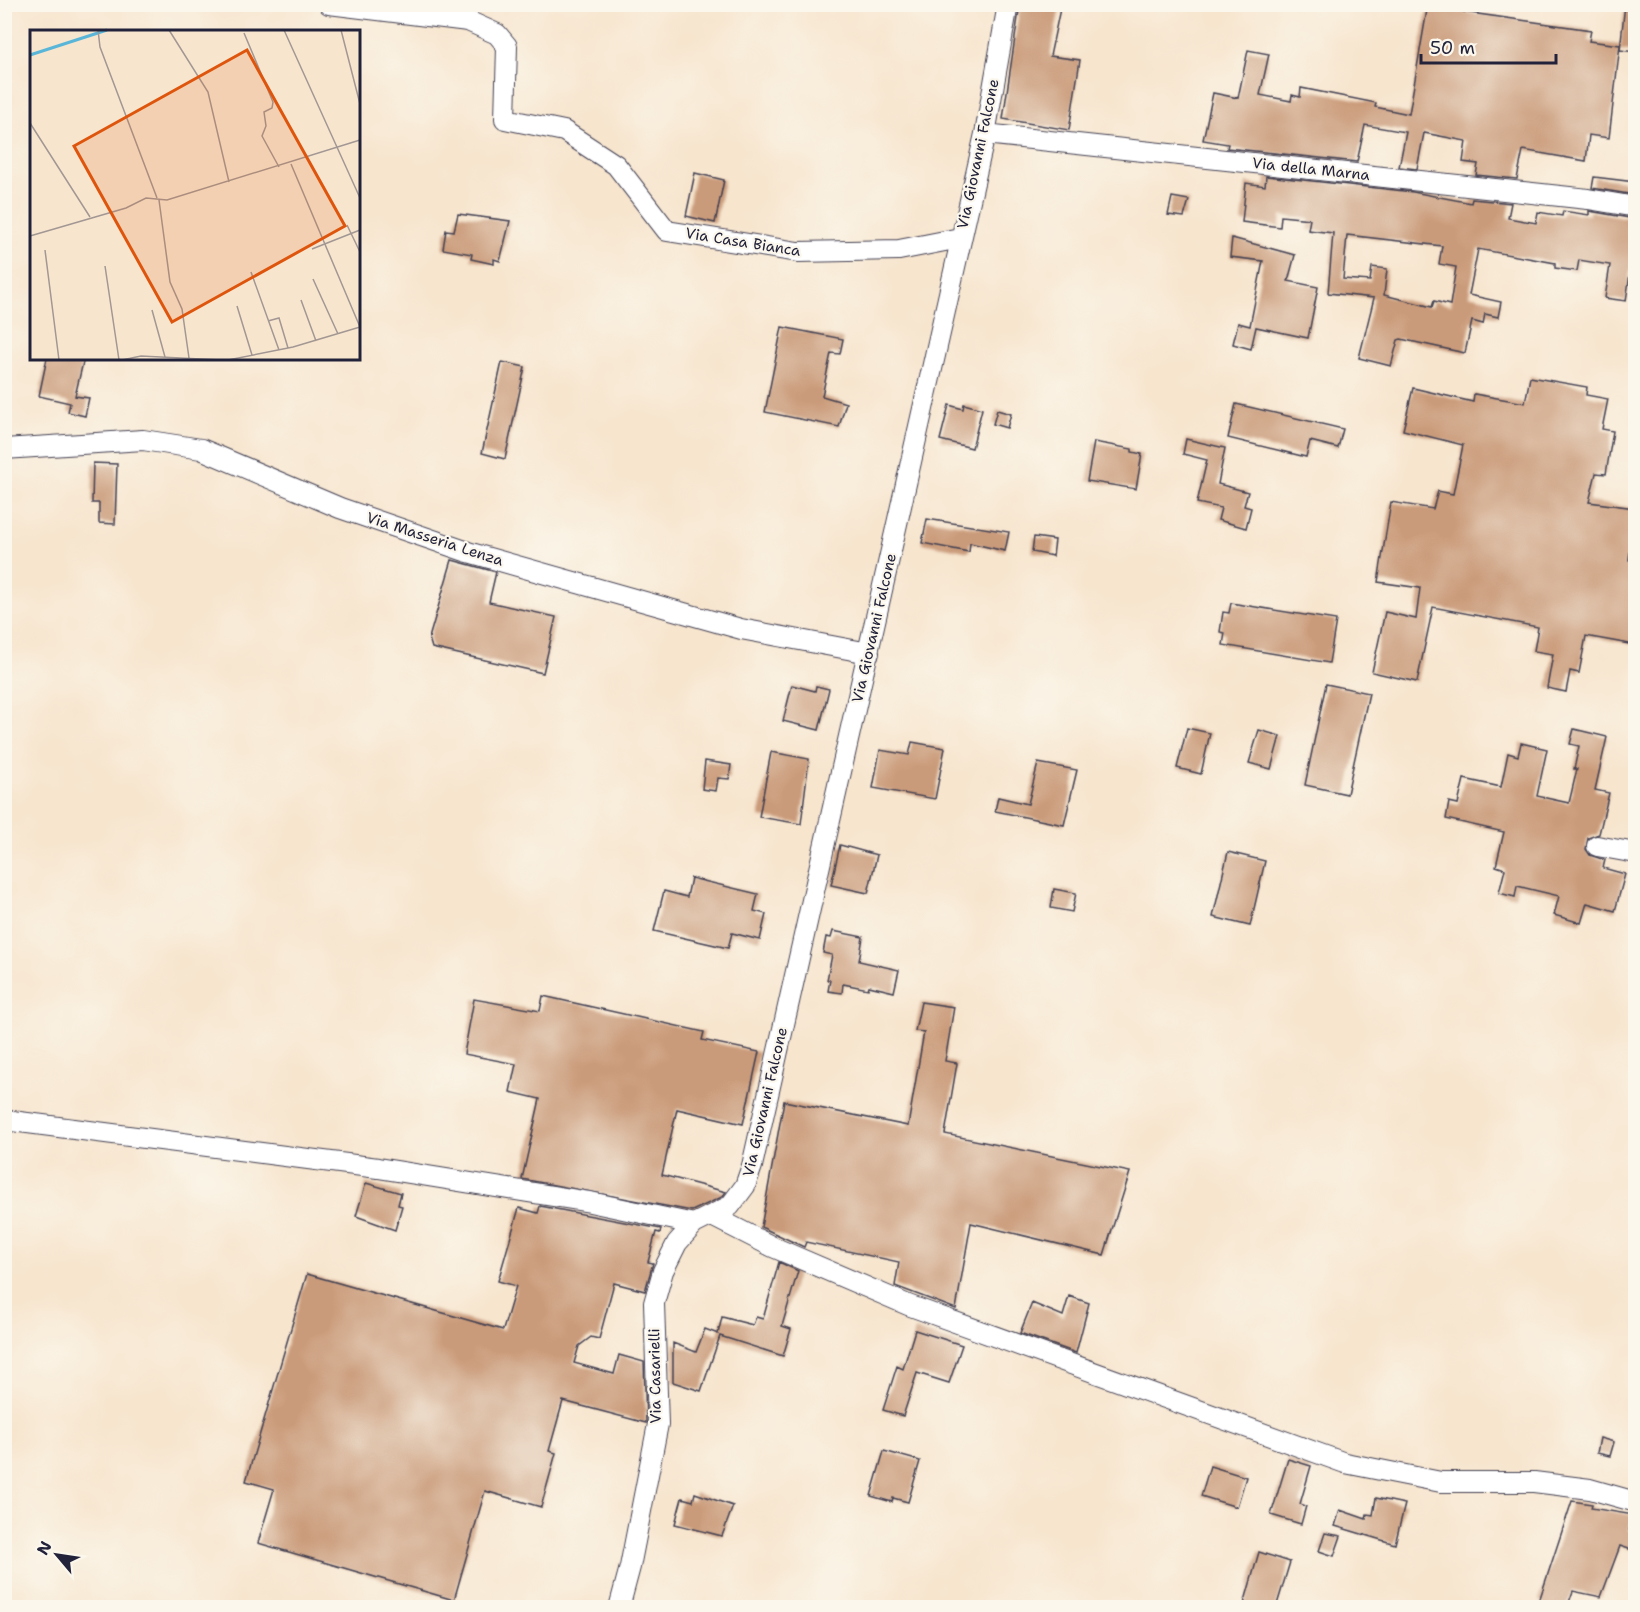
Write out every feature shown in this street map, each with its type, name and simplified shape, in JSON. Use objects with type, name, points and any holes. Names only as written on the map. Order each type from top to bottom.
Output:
[{"type":"street","name":"Via Casa Bianca","points":[[329,4],[468,21],[497,34],[507,46],[505,119],[564,131],[615,165],[667,231],[798,252],[898,250],[960,238]]},
{"type":"street","name":"Via Giovanni Falcone","points":[[693,1224],[729,1206],[745,1185],[752,1166],[822,850],[869,653],[960,238],[986,134],[1008,4]]},
{"type":"street","name":"Via della Marna","points":[[986,134],[1577,197],[1635,207]]},
{"type":"street","name":"Via Masseria Lenza","points":[[4,449],[143,440],[201,449],[340,508],[468,552],[741,629],[869,653]]},
{"type":"street","points":[[1597,846],[1635,853]]},
{"type":"street","points":[[4,1120],[378,1168],[590,1202],[693,1224]]},
{"type":"street","points":[[712,1216],[773,1247],[908,1305],[1345,1463],[1441,1482],[1534,1482],[1590,1489],[1635,1502]]},
{"type":"street","name":"Via Casarielli","points":[[619,1608],[632,1556],[658,1424],[654,1304],[663,1271],[677,1243],[693,1224]]},
{"type":"building","points":[[1020,4],[1061,4],[1050,56],[1080,60],[1069,130],[1003,119]]},
{"type":"building","points":[[1428,4],[1466,4],[1464,12],[1591,30],[1589,41],[1620,45],[1609,138],[1589,135],[1586,161],[1523,150],[1517,179],[1476,175],[1478,164],[1463,162],[1466,141],[1424,133],[1417,169],[1399,167],[1406,132],[1365,125],[1357,162],[1227,148],[1228,144],[1203,140],[1213,93],[1238,98],[1248,50],[1269,54],[1260,95],[1291,101],[1292,95],[1300,97],[1301,88],[1376,103],[1375,107],[1409,114]]},
{"type":"building","points":[[1625,4],[1635,4],[1635,52],[1620,50]]},
{"type":"building","points":[[695,173],[724,180],[715,223],[686,216]]},
{"type":"building","points":[[1266,176],[1413,192],[1471,203],[1472,199],[1511,203],[1508,218],[1536,223],[1538,212],[1562,216],[1563,211],[1589,215],[1589,211],[1635,219],[1635,254],[1633,253],[1626,301],[1605,298],[1610,265],[1579,260],[1577,271],[1555,268],[1555,263],[1478,249],[1469,295],[1501,302],[1498,317],[1485,314],[1483,324],[1472,321],[1465,353],[1401,339],[1398,340],[1391,366],[1359,358],[1374,298],[1328,293],[1333,233],[1308,230],[1310,219],[1281,216],[1280,227],[1242,222],[1246,183],[1265,186]],"holes":[[[1347,235],[1442,246],[1439,264],[1456,267],[1450,305],[1434,301],[1432,307],[1384,295],[1387,269],[1372,267],[1370,281],[1343,279]]]},
{"type":"building","points":[[1594,177],[1635,182],[1635,195],[1592,188]]},
{"type":"building","points":[[1172,197],[1189,200],[1184,217],[1168,215]]},
{"type":"building","points":[[458,214],[510,221],[500,261],[494,259],[494,264],[471,259],[472,254],[443,249],[446,230],[454,231]]},
{"type":"building","points":[[1232,238],[1295,255],[1288,281],[1318,287],[1308,338],[1256,327],[1251,349],[1233,344],[1238,323],[1250,326],[1263,261],[1230,257]]},
{"type":"building","points":[[782,327],[843,339],[840,354],[831,353],[822,396],[846,403],[839,427],[765,412]]},
{"type":"building","points":[[47,360],[84,360],[75,396],[89,398],[85,416],[68,412],[70,403],[39,396]]},
{"type":"building","points":[[502,362],[525,367],[505,459],[482,453]]},
{"type":"building","points":[[1530,377],[1587,387],[1586,395],[1608,399],[1602,429],[1613,431],[1606,474],[1596,473],[1589,502],[1635,508],[1629,560],[1635,561],[1635,645],[1586,636],[1579,673],[1570,671],[1566,692],[1547,688],[1553,654],[1534,651],[1538,627],[1433,607],[1417,682],[1372,672],[1385,612],[1416,619],[1420,588],[1378,582],[1391,502],[1433,509],[1438,491],[1453,494],[1463,445],[1403,430],[1413,388],[1473,402],[1474,394],[1525,403]]},
{"type":"building","points":[[964,404],[982,409],[972,448],[940,440],[949,405],[963,409]]},
{"type":"building","points":[[1236,404],[1343,429],[1338,448],[1310,441],[1306,457],[1228,438]]},
{"type":"building","points":[[997,410],[1011,414],[1007,428],[993,424]]},
{"type":"building","points":[[1186,439],[1225,448],[1218,484],[1248,492],[1244,506],[1251,508],[1246,528],[1218,520],[1221,508],[1197,503],[1207,460],[1183,454]]},
{"type":"building","points":[[1094,442],[1132,449],[1132,452],[1142,454],[1136,489],[1087,481]]},
{"type":"building","points":[[93,463],[117,464],[115,524],[99,523],[99,503],[92,503]]},
{"type":"building","points":[[927,519],[1009,532],[1005,551],[970,543],[969,552],[922,543]]},
{"type":"building","points":[[1034,537],[1055,540],[1053,556],[1032,552]]},
{"type":"building","points":[[452,560],[496,572],[489,602],[556,617],[543,673],[432,648],[429,638]]},
{"type":"building","points":[[1231,603],[1336,620],[1329,663],[1223,645],[1225,633],[1220,632],[1223,612],[1229,613]]},
{"type":"building","points":[[1326,684],[1369,693],[1347,794],[1305,785]]},
{"type":"building","points":[[792,685],[815,691],[816,686],[829,689],[819,730],[783,721]]},
{"type":"building","points":[[1187,728],[1210,733],[1201,774],[1177,768]]},
{"type":"building","points":[[1574,729],[1607,737],[1595,790],[1609,793],[1599,834],[1588,838],[1586,849],[1590,855],[1605,860],[1603,868],[1625,874],[1615,911],[1587,903],[1581,923],[1554,915],[1559,896],[1517,886],[1515,897],[1499,893],[1505,869],[1496,866],[1504,832],[1446,819],[1449,802],[1458,804],[1464,779],[1501,787],[1508,753],[1518,756],[1521,743],[1547,749],[1537,796],[1569,803],[1577,769],[1574,769],[1579,746],[1570,744]]},
{"type":"building","points":[[1259,730],[1280,736],[1271,769],[1249,763]]},
{"type":"building","points":[[912,742],[945,748],[935,799],[873,788],[880,750],[909,755]]},
{"type":"building","points":[[771,752],[809,759],[801,824],[759,817]]},
{"type":"building","points":[[705,761],[731,765],[729,779],[718,778],[716,791],[702,789]]},
{"type":"building","points":[[1038,763],[1077,770],[1064,825],[995,811],[998,797],[1028,804]]},
{"type":"building","points":[[840,845],[877,855],[868,893],[831,885]]},
{"type":"building","points":[[1228,852],[1265,861],[1250,926],[1213,917]]},
{"type":"building","points":[[691,878],[758,894],[754,911],[766,914],[760,940],[732,933],[728,948],[654,931],[664,891],[687,897]]},
{"type":"building","points":[[1054,889],[1076,893],[1072,912],[1051,908]]},
{"type":"building","points":[[833,931],[863,937],[859,961],[899,970],[894,992],[869,986],[868,989],[843,984],[842,993],[828,991],[830,980],[827,980],[832,955],[823,953],[826,937],[831,938]]},
{"type":"building","points":[[543,996],[704,1032],[702,1040],[759,1052],[743,1124],[677,1109],[662,1175],[726,1192],[722,1197],[692,1211],[522,1179],[540,1099],[510,1092],[516,1064],[464,1054],[474,999],[540,1011]]},
{"type":"building","points":[[921,1002],[954,1007],[945,1061],[957,1063],[945,1134],[1130,1172],[1104,1255],[971,1223],[956,1309],[895,1286],[899,1262],[806,1242],[804,1247],[761,1227],[784,1101],[908,1126],[924,1032],[915,1031]]},
{"type":"building","points":[[366,1183],[401,1193],[398,1205],[402,1206],[395,1230],[356,1216]]},
{"type":"building","points":[[540,1206],[661,1229],[660,1233],[656,1232],[648,1262],[653,1263],[645,1291],[614,1283],[599,1339],[591,1337],[579,1346],[574,1363],[614,1374],[619,1355],[644,1362],[646,1423],[563,1401],[549,1451],[556,1453],[541,1507],[485,1491],[454,1600],[258,1543],[274,1489],[246,1481],[307,1274],[503,1330],[516,1286],[498,1281],[519,1208],[538,1213]]},
{"type":"building","points":[[779,1262],[798,1271],[782,1326],[791,1329],[783,1356],[720,1336],[701,1391],[673,1382],[673,1343],[696,1352],[705,1329],[718,1334],[722,1317],[753,1325],[756,1317],[763,1319]]},
{"type":"building","points":[[1069,1296],[1089,1303],[1076,1353],[1020,1333],[1032,1303],[1063,1316]]},
{"type":"building","points":[[915,1330],[962,1345],[949,1383],[917,1373],[903,1416],[883,1410],[897,1366],[903,1369]]},
{"type":"building","points":[[1600,1438],[1614,1442],[1610,1456],[1597,1453]]},
{"type":"building","points":[[884,1451],[920,1461],[908,1502],[893,1498],[892,1502],[871,1496]]},
{"type":"building","points":[[1288,1459],[1311,1466],[1300,1504],[1306,1506],[1301,1524],[1271,1515]]},
{"type":"building","points":[[1210,1466],[1246,1477],[1237,1507],[1201,1496]]},
{"type":"building","points":[[695,1493],[733,1506],[722,1536],[675,1524],[682,1498],[693,1501]]},
{"type":"building","points":[[1376,1498],[1405,1504],[1395,1544],[1335,1526],[1340,1510],[1366,1519],[1367,1514],[1373,1515]]},
{"type":"building","points":[[1572,1501],[1592,1504],[1591,1508],[1634,1515],[1629,1530],[1635,1532],[1635,1551],[1620,1546],[1601,1597],[1573,1591],[1567,1608],[1542,1608],[1544,1603],[1539,1601]]},
{"type":"building","points":[[1325,1533],[1341,1536],[1334,1556],[1319,1551]]},
{"type":"building","points":[[1259,1552],[1290,1562],[1276,1608],[1243,1608]]}]
